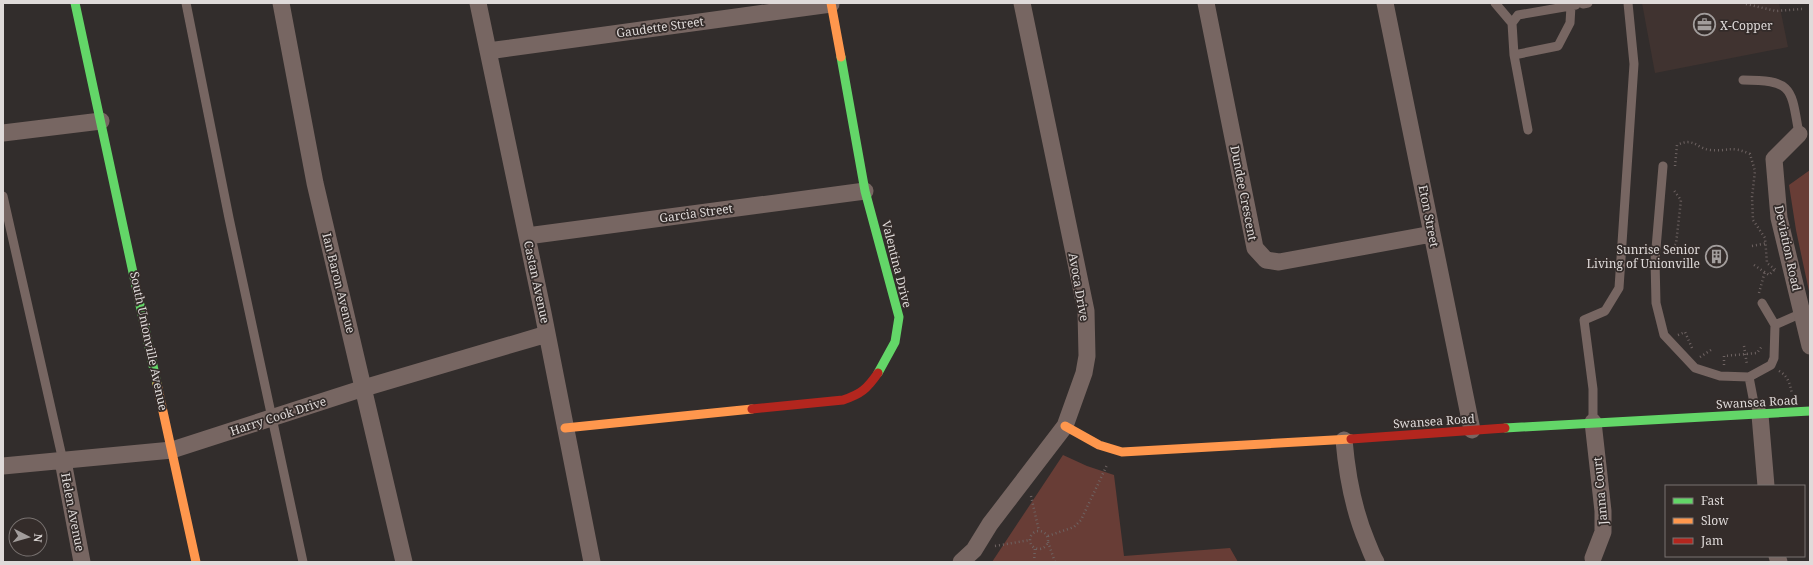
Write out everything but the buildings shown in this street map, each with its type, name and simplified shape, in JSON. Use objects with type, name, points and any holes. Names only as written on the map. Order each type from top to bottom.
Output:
[{"type":"street","name":"South Unionville Avenue","points":[[76,3],[196,562]]},
{"type":"street","name":"Ian Baron Avenue","points":[[281,3],[315,183],[404,562]]},
{"type":"street","name":"Castan Avenue","points":[[478,3],[547,334],[592,562]]},
{"type":"street","name":"Gaudette Street","points":[[488,51],[831,3]]},
{"type":"street","name":"Valentina Drive","points":[[565,428],[843,400],[857,395],[868,388],[895,342],[899,317],[865,191],[831,3]]},
{"type":"street","name":"Avoca Drive","points":[[961,562],[974,550],[990,524],[1065,426],[1084,372],[1087,356],[1086,311],[1022,3]]},
{"type":"street","name":"Dundee Crescent","points":[[1206,3],[1255,248],[1266,260],[1279,262],[1432,234]]},
{"type":"street","name":"Eton Street","points":[[1385,3],[1472,430]]},
{"type":"street","points":[[3,133],[102,121]]},
{"type":"street","name":"Deviation Road","points":[[1799,134],[1774,159],[1779,218],[1810,346]]},
{"type":"street","name":"Garcia Street","points":[[527,236],[865,191]]},
{"type":"street","name":"Harry Cook Drive","points":[[3,466],[172,450],[273,419],[364,388],[547,334]]},
{"type":"street","name":"Swansea Road","points":[[1065,426],[1099,445],[1122,452],[1344,440],[1593,422],[1760,415],[1810,411]]},
{"type":"street","points":[[1760,415],[1766,485]]},
{"type":"street","name":"Janna Court","points":[[1592,558],[1603,532],[1603,511],[1593,422]]},
{"type":"street","points":[[1344,440],[1347,470],[1361,528],[1376,562]]},
{"type":"street","name":"Helen Avenue","points":[[63,461],[82,562]]},
{"type":"lane","points":[[186,3],[229,218],[303,562]]},
{"type":"lane","points":[[1495,3],[1512,23],[1514,55],[1528,130]]},
{"type":"lane","points":[[1593,422],[1593,389],[1584,320],[1605,312],[1619,288],[1634,64],[1628,3]]},
{"type":"lane","points":[[1512,23],[1518,15],[1580,5]]},
{"type":"lane","points":[[1514,55],[1558,46],[1580,5]]},
{"type":"lane","points":[[1743,80],[1767,80],[1783,85],[1793,99],[1799,134]]},
{"type":"lane","points":[[1663,166],[1656,260],[1656,303],[1664,335],[1694,368],[1720,376],[1749,376],[1771,365],[1774,358],[1775,325],[1760,300]]},
{"type":"lane","points":[[3,196],[63,461]]},
{"type":"lane","points":[[1775,325],[1802,313]]},
{"type":"lane","points":[[1749,376],[1754,403],[1760,415]]},
{"type":"path","points":[[1746,4],[1776,11],[1802,8]]},
{"type":"path","points":[[1674,170],[1677,145],[1684,142],[1691,141],[1709,150],[1738,148],[1750,154],[1755,171],[1752,197],[1753,220],[1767,243],[1767,263],[1774,270],[1793,274]]},
{"type":"path","points":[[1665,259],[1676,244],[1680,200],[1673,189],[1673,182]]},
{"type":"path","points":[[1752,246],[1767,243]]},
{"type":"path","points":[[1754,265],[1769,275],[1774,270]]},
{"type":"path","points":[[1760,300],[1765,271]]},
{"type":"path","points":[[1673,330],[1675,336],[1685,332],[1693,350]]},
{"type":"path","points":[[1718,365],[1723,366],[1724,356],[1757,353],[1764,344]]},
{"type":"path","points":[[1744,346],[1749,376]]},
{"type":"path","points":[[1700,357],[1711,350]]},
{"type":"path","points":[[1696,353],[1706,360]]},
{"type":"path","points":[[1048,536],[1074,527],[1081,520],[1113,450]]},
{"type":"path","points":[[1026,477],[1039,531]]},
{"type":"path","points":[[974,550],[1030,540],[1035,533],[1039,531],[1045,532],[1048,536],[1048,542],[1055,562]]},
{"type":"path","points":[[1030,540],[1034,547],[1034,562]]},
{"type":"path","points":[[1034,547],[1038,549],[1048,542]]},
{"type":"shaded area","points":[[1642,3],[1779,3],[1788,47],[1655,73]]},
{"type":"shaded area","points":[[1810,170],[1810,296],[1796,230],[1789,185]]},
{"type":"shaded area","points":[[1063,455],[1087,466],[1114,475],[1124,556],[1230,548],[1238,562],[992,562]]},
{"type":"traffic: fast","points":[[75,3],[157,384]]},
{"type":"traffic: fast","points":[[841,57],[865,191],[899,317],[895,342],[878,373]]},
{"type":"traffic: fast","points":[[1505,428],[1810,411]]},
{"type":"traffic: slow","points":[[831,3],[841,57]]},
{"type":"traffic: slow","points":[[157,384],[196,562]]},
{"type":"traffic: slow","points":[[565,428],[752,409]]},
{"type":"traffic: slow","points":[[1065,426],[1099,445],[1122,452],[1351,439]]},
{"type":"traffic: jam","points":[[752,409],[843,400],[855,396],[863,390],[878,373]]},
{"type":"traffic: jam","points":[[1351,439],[1505,428]]},
{"type":"place","name":"X-Copper","points":[[1704,25]]},
{"type":"place","name":"Sunrise Senior Living of Unionville","points":[[1716,256]]}]
